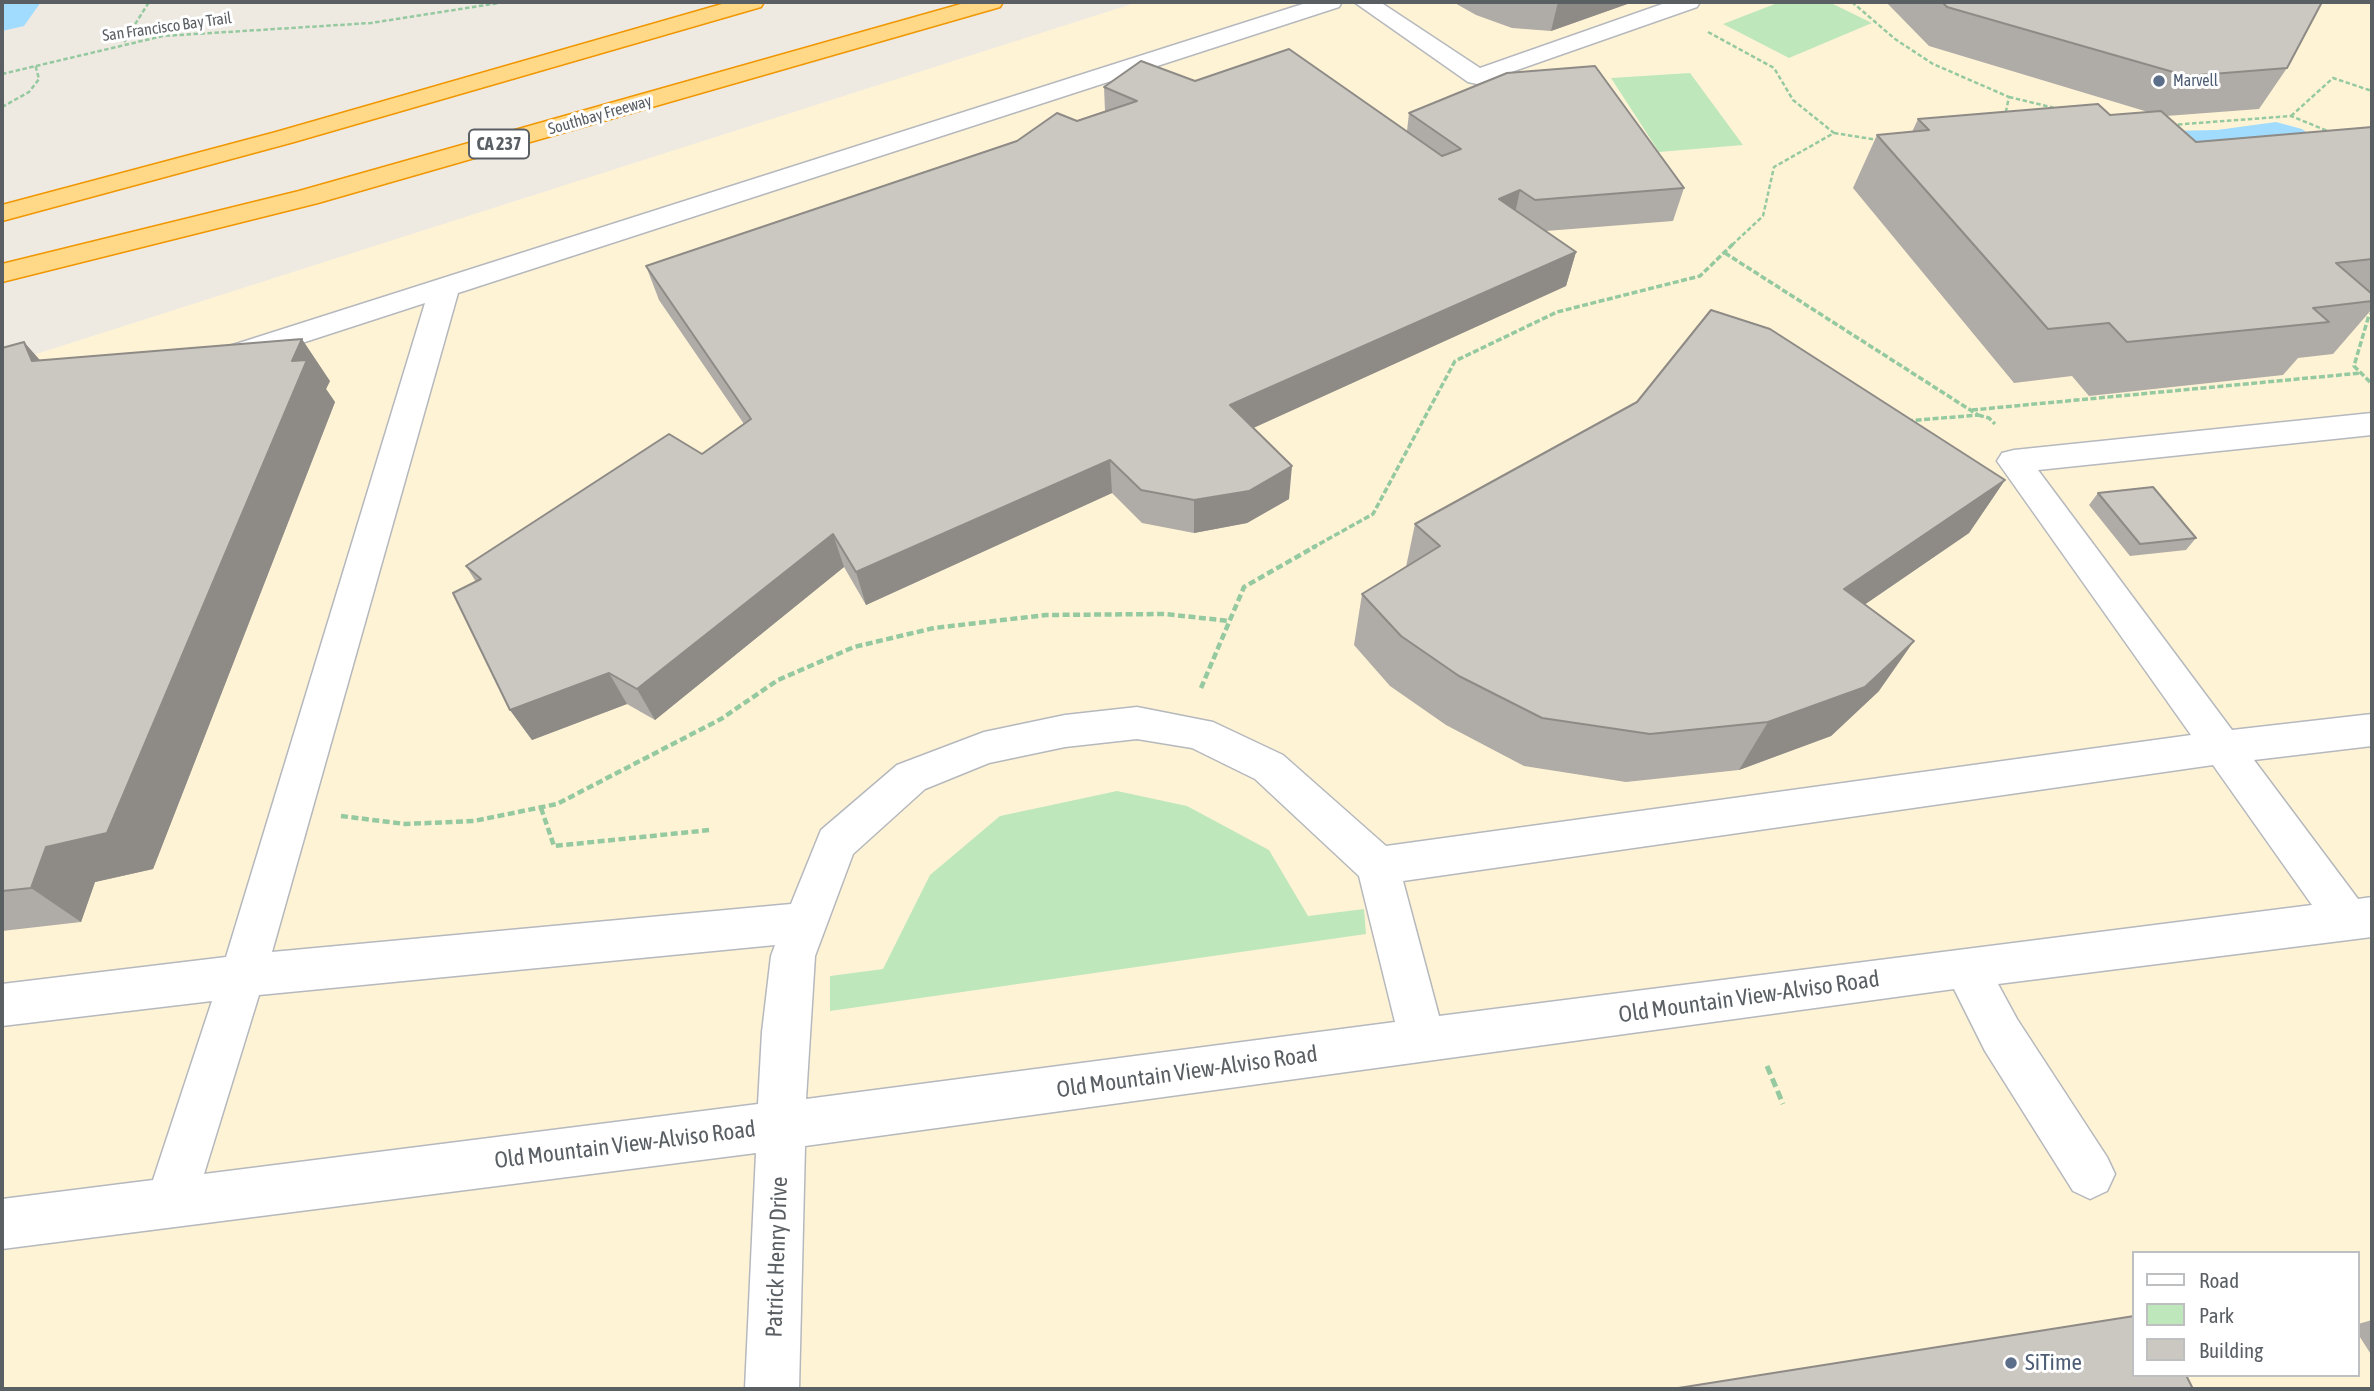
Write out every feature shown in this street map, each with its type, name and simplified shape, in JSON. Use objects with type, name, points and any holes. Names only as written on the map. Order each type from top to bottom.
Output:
[{"type":"highway","points":[[2,213],[285,137],[753,2]]},
{"type":"highway","name":"Southbay Freeway","points":[[2,273],[308,197],[992,2]]},
{"type":"street","points":[[197,367],[1331,2]]},
{"type":"street","points":[[1365,2],[1477,77],[1689,2]]},
{"type":"street","points":[[170,1203],[243,976],[445,287]]},
{"type":"street","points":[[2360,919],[2225,747],[2014,461],[2372,424]]},
{"type":"street","name":"Patrick Henry Drive","points":[[772,1389],[785,1032],[793,956],[836,843],[911,777],[984,748],[1065,731],[1137,723],[1199,733],[1269,767],[1378,866]]},
{"type":"street","points":[[1423,1041],[1378,866],[2225,747],[2372,730]]},
{"type":"street","name":"Old Mountain View-Alviso Road","points":[[2,1224],[782,1125],[1966,967],[2360,919]]},
{"type":"street","points":[[2,1005],[243,976],[806,922]]},
{"type":"street","points":[[1966,967],[2001,1035],[2090,1174]]},
{"type":"path","points":[[123,43],[149,2]]},
{"type":"path","name":"San Francisco Bay Trail","points":[[2,74],[123,43],[218,31],[370,23],[505,2]]},
{"type":"path","points":[[1852,2],[1895,39],[1933,64],[2009,97],[2067,111]]},
{"type":"path","points":[[1666,10],[1774,68],[1793,100],[1834,133],[1886,142]]},
{"type":"path","points":[[2,107],[29,92],[39,79],[35,64]]},
{"type":"path","points":[[2291,116],[2333,78],[2372,91]]},
{"type":"path","points":[[2005,120],[2009,97]]},
{"type":"path","points":[[2169,125],[2291,116],[2339,135],[2326,137]]},
{"type":"path","points":[[1182,730],[1244,587],[1373,514],[1455,361],[1557,312],[1700,276],[1763,216],[1774,167],[1834,133]]},
{"type":"path","points":[[1726,253],[1978,415],[1901,421]]},
{"type":"path","points":[[2372,314],[2369,315],[2354,366],[2372,384]]},
{"type":"path","points":[[1970,411],[2361,373]]},
{"type":"path","points":[[293,802],[350,818],[405,824],[474,821],[557,804],[720,719],[778,680],[855,647],[934,628],[1046,615],[1165,614],[1230,621]]},
{"type":"path","points":[[541,808],[554,846],[710,830]]},
{"type":"path","points":[[1767,1066],[1783,1104]]},
{"type":"shaded area","points":[[1138,2],[2372,2],[2372,1389],[2,1389],[2,365]]},
{"type":"green space","points":[[1780,2],[1829,2],[1872,23],[1789,58],[1723,24]]},
{"type":"green space","points":[[1690,73],[1743,145],[1659,152],[1611,78]]},
{"type":"green space","points":[[1117,791],[1187,806],[1269,850],[1308,916],[1364,909],[1366,934],[830,1011],[830,976],[883,969],[930,875],[1000,816]]},
{"type":"water","points":[[2276,122],[2302,129],[2309,134],[2168,146],[2167,131],[2217,130]]},
{"type":"building","points":[[1942,2],[2322,2],[2287,68],[2187,76],[1947,7]]},
{"type":"building","points":[[1289,49],[1442,156],[1461,149],[1409,113],[1507,73],[1595,66],[1684,188],[1535,200],[1520,190],[1499,199],[1576,252],[1230,405],[1292,466],[1249,491],[1194,500],[1141,490],[1110,460],[856,572],[833,534],[637,689],[609,673],[510,710],[453,593],[481,579],[466,566],[669,434],[702,454],[751,419],[646,266],[1017,141],[1057,113],[1077,121],[1137,101],[1104,87],[1141,61],[1195,81]]},
{"type":"building","points":[[2098,104],[2110,115],[2161,111],[2196,142],[2372,127],[2372,259],[2336,263],[2372,294],[2372,301],[2313,308],[2329,322],[2127,342],[2109,323],[2048,329],[1877,135],[1929,130],[1918,119]]},
{"type":"building","points":[[1711,310],[1770,329],[2005,480],[1844,589],[1914,641],[1865,687],[1768,722],[1650,734],[1542,718],[1459,676],[1401,636],[1362,594],[1440,546],[1415,524],[1637,402]]},
{"type":"building","points":[[302,339],[292,361],[307,360],[107,833],[46,847],[31,888],[2,891],[2,348],[24,342],[32,361]]},
{"type":"building","points":[[2153,487],[2196,538],[2140,544],[2098,493]]},
{"type":"building","points":[[2132,1316],[2132,1377],[2187,1377],[2193,1389],[1672,1389]]},
{"type":"waterway","points":[[2,13],[11,2]]},
{"type":"place","name":"Marvell","points":[[2159,81]]},
{"type":"place","name":"SiTime","points":[[2011,1363]]}]
